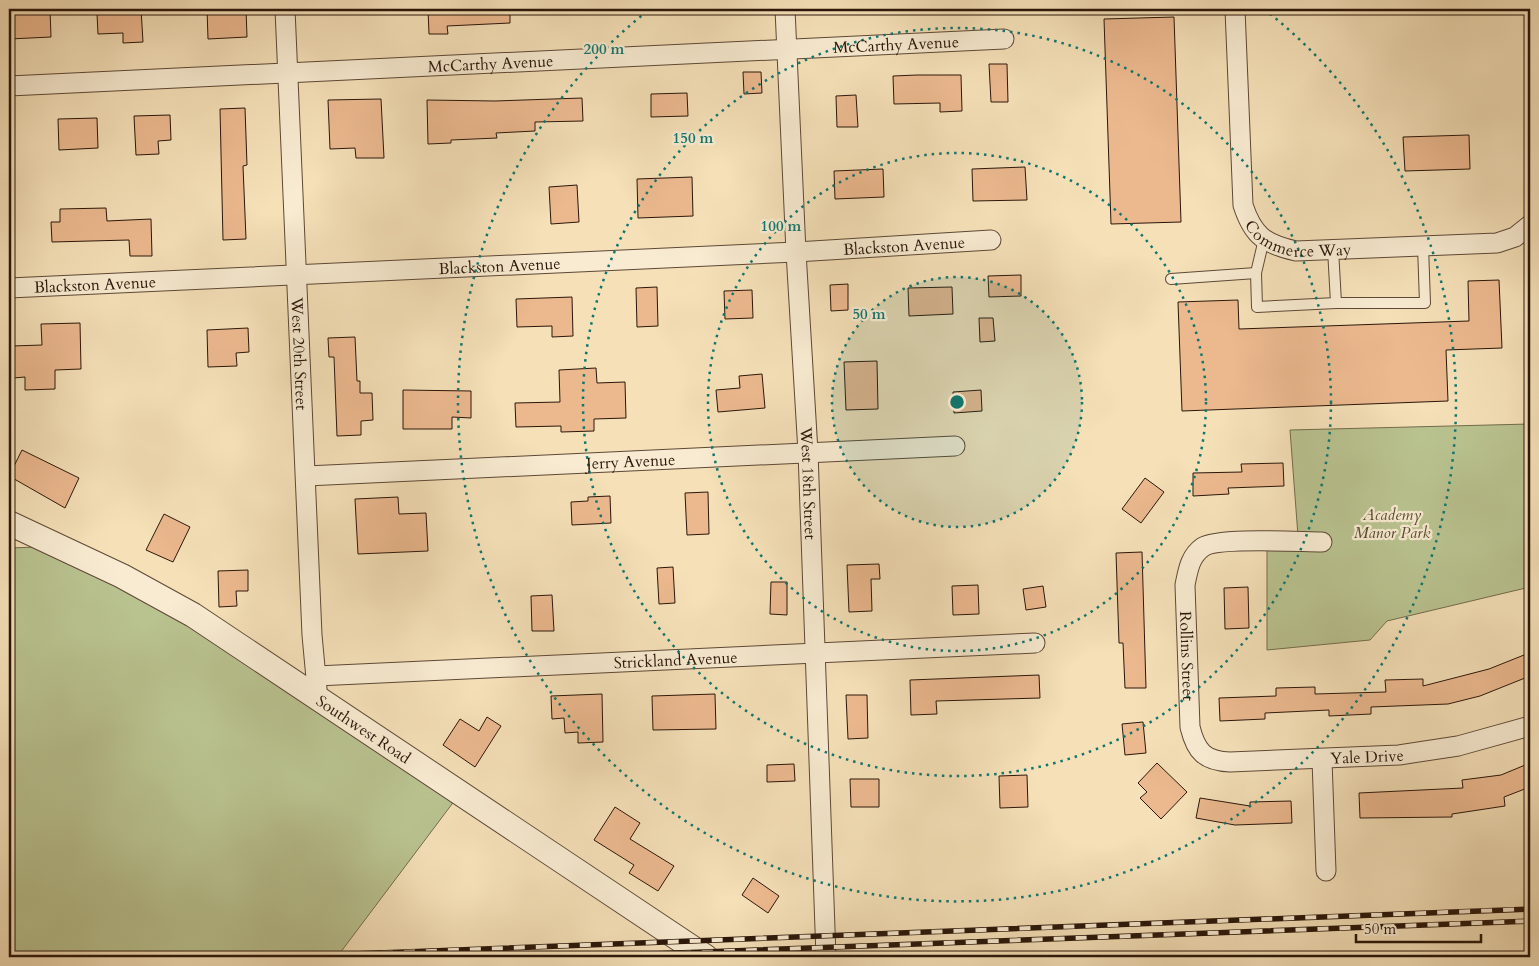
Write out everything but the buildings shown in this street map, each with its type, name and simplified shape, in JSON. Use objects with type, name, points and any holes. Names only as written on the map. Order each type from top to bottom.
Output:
[{"type":"street","name":"West 20th Street","points":[[285,9],[295,275],[306,476],[312,635],[317,687]]},
{"type":"street","name":"West 18th Street","points":[[786,9],[796,252],[808,452],[826,957]]},
{"type":"street","name":"Commerce Way","points":[[1234,9],[1243,205],[1250,224],[1264,239],[1277,247],[1296,251],[1498,243],[1515,237],[1530,225]]},
{"type":"street","name":"McCarthy Avenue","points":[[9,86],[787,51],[1004,39]]},
{"type":"street","name":"Blackston Avenue","points":[[9,288],[796,252],[991,240]]},
{"type":"street","name":"Jerry Avenue","points":[[306,476],[955,446]]},
{"type":"street","name":"Southwest Road","points":[[9,522],[122,576],[194,615],[317,687],[706,957]]},
{"type":"street","points":[[9,540],[42,538]]},
{"type":"street","name":"Rollins Street","points":[[1203,755],[1194,741],[1190,727],[1185,585],[1188,567],[1194,554],[1204,546],[1221,542],[1322,542]]},
{"type":"street","name":"Strickland Avenue","points":[[317,687],[814,653],[1035,643]]},
{"type":"street","name":"Yale Drive","points":[[1203,755],[1216,762],[1322,760],[1400,755],[1458,746],[1530,726]]},
{"type":"street","points":[[1322,760],[1326,871]]},
{"type":"lane","points":[[1264,239],[1256,273],[1257,307],[1336,303],[1425,303],[1423,246]]},
{"type":"lane","points":[[1333,249],[1336,303]]},
{"type":"lane","points":[[1171,279],[1256,273]]},
{"type":"green space","name":"Academy Manor Park","points":[[1530,424],[1530,587],[1387,621],[1370,640],[1267,650],[1267,548],[1299,549],[1290,430]]},
{"type":"green space","points":[[38,547],[188,622],[455,800],[337,957],[9,957],[9,548]]},
{"type":"railway","points":[[272,957],[1530,909]]},
{"type":"railway","points":[[570,957],[1530,921]]}]
